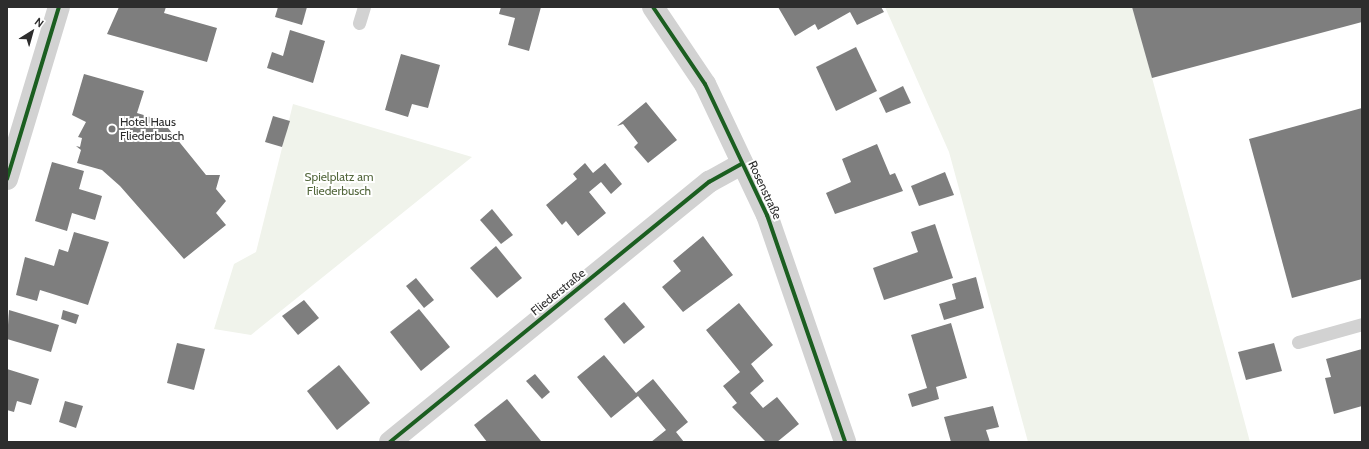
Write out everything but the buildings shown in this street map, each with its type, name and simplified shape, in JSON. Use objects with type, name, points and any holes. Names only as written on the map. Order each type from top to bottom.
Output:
[{"type":"street","points":[[7,179],[59,7]]},
{"type":"street","name":"Rosenstraße","points":[[653,7],[705,84],[767,215],[846,442]]},
{"type":"street","name":"Fliederstraße","points":[[390,442],[709,182],[742,164]]},
{"type":"lane","points":[[359,23],[364,7]]},
{"type":"lane","points":[[1298,342],[1362,324]]},
{"type":"green space","points":[[885,7],[1133,7],[1250,442],[1028,442],[949,152]]},
{"type":"green space","name":"Spielplatz am Fliederbusch","points":[[293,104],[472,157],[251,335],[214,329],[234,264],[256,252]]},
{"type":"cycle path","points":[[7,179],[59,7]]},
{"type":"cycle path","points":[[653,7],[705,84],[767,215],[845,442]]},
{"type":"cycle path","points":[[390,442],[709,182],[742,164]]},
{"type":"place","name":"Hotel Haus Fliederbusch","points":[[112,129]]}]
